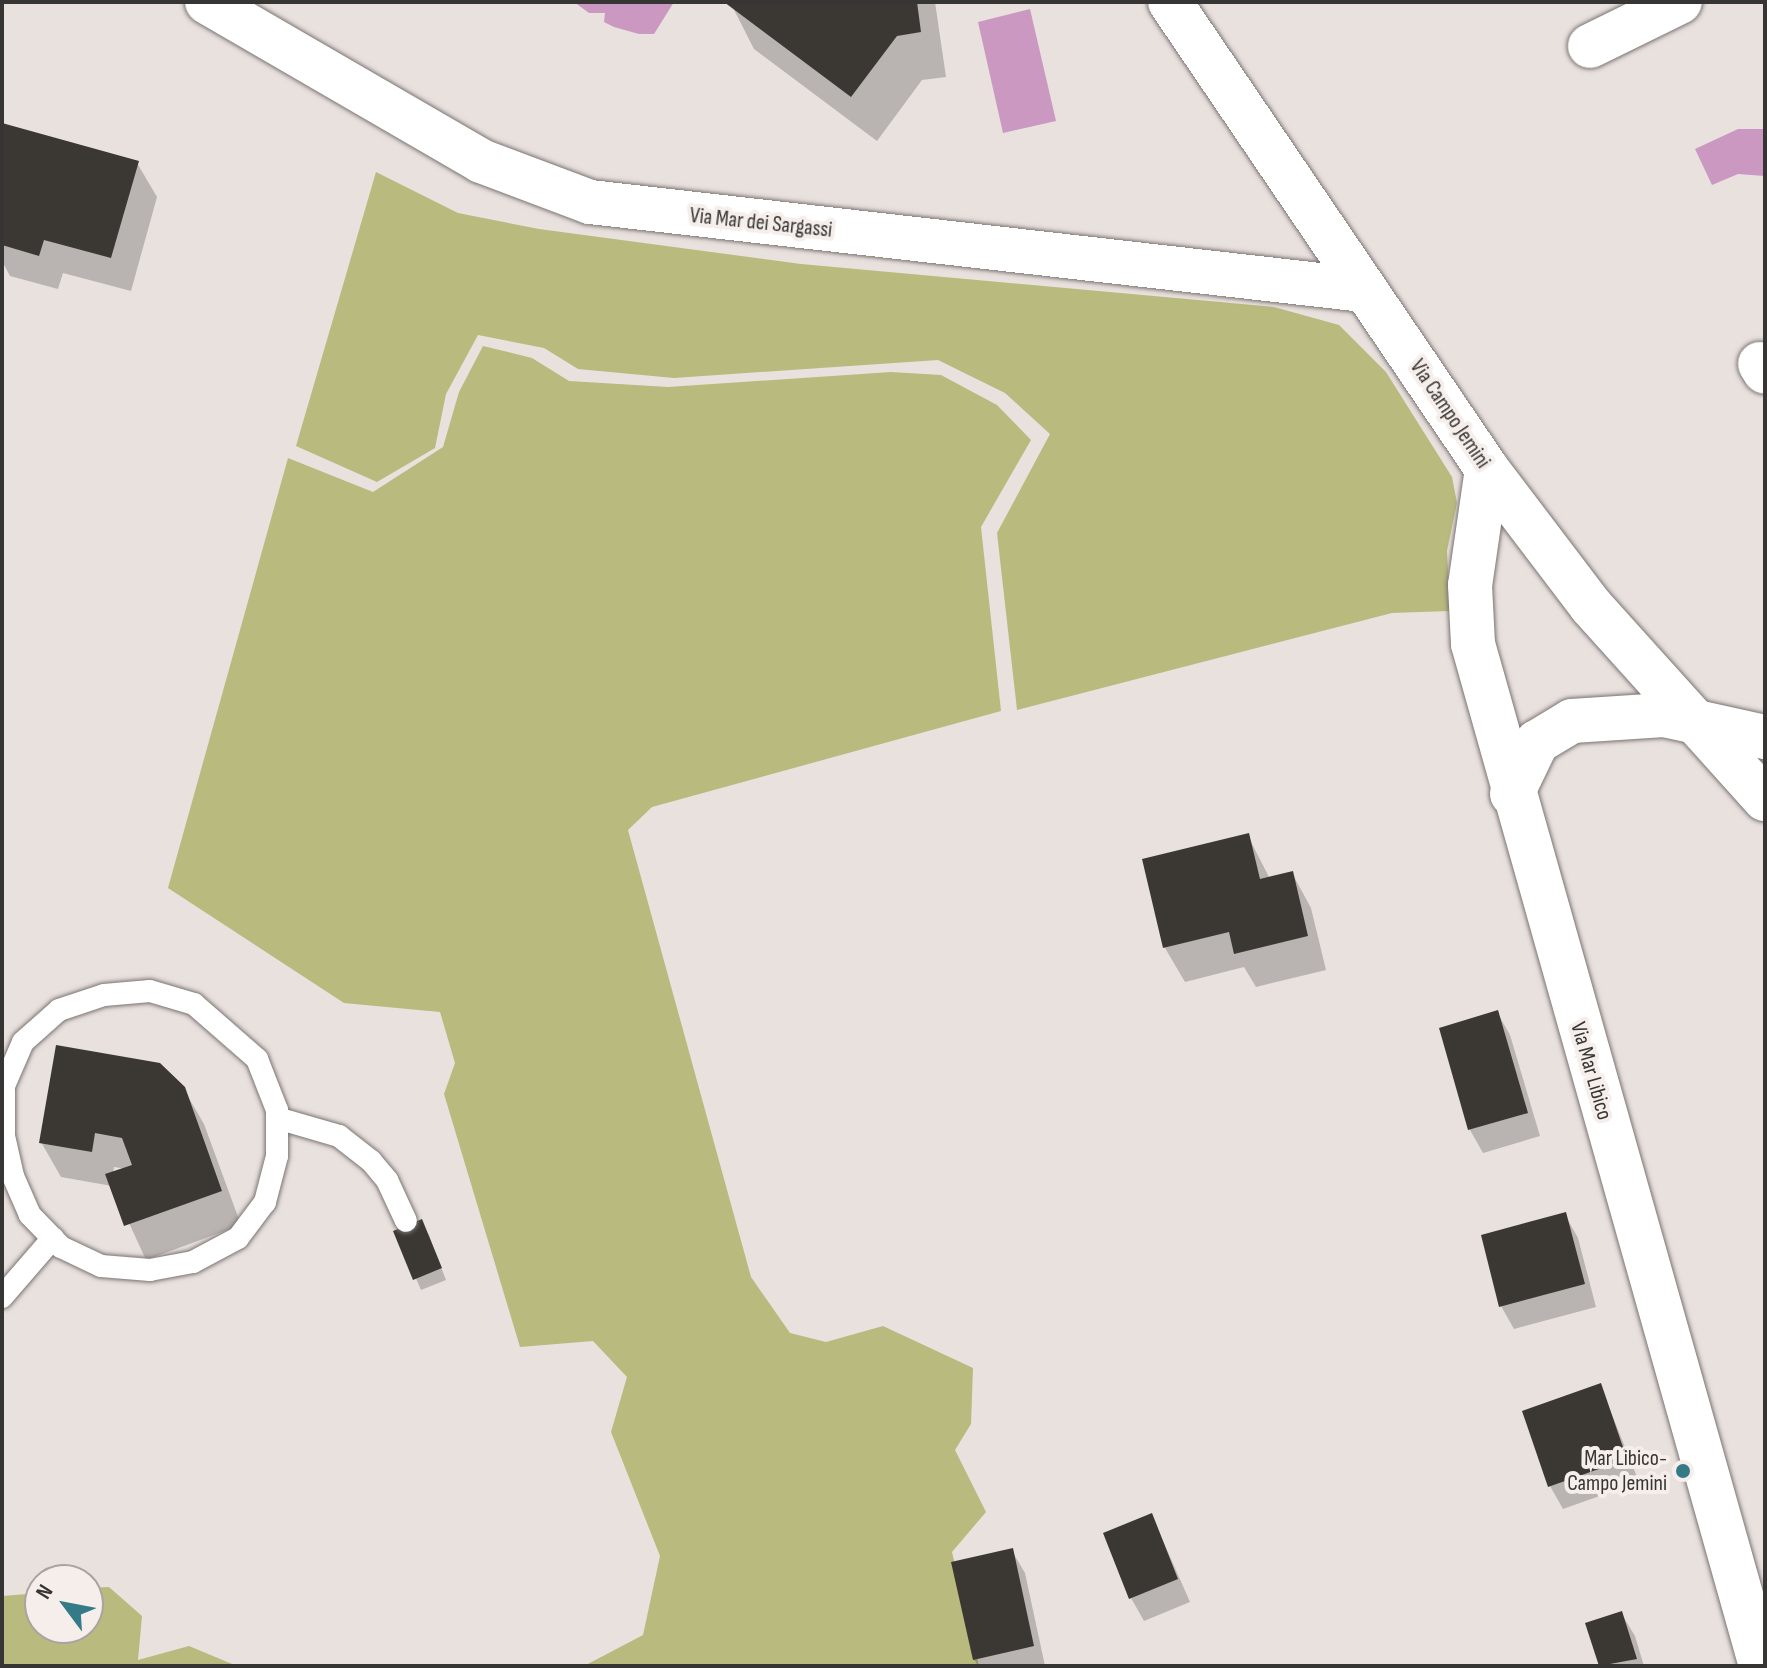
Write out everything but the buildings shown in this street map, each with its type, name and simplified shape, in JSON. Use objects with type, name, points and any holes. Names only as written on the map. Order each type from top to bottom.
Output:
[{"type":"street","name":"Via Mar dei Sargassi","points":[[207,2],[489,165],[590,202],[1364,290]]},
{"type":"street","name":"Via Campo Jemini","points":[[1170,2],[1487,469],[1591,606],[1765,799]]},
{"type":"street","points":[[1590,46],[1680,2]]},
{"type":"street","name":"Via Mar Libico","points":[[1487,469],[1473,554],[1470,615],[1512,794],[1761,1666]]},
{"type":"street","points":[[1512,794],[1537,742],[1572,721],[1691,717],[1765,737]]},
{"type":"lane","points":[[150,991],[194,1004],[257,1059],[277,1118],[277,1156],[265,1202],[238,1238],[193,1262],[150,1270],[101,1266],[53,1238],[30,1215],[13,1176],[4,1136],[4,1086],[23,1042],[59,1010],[104,995],[150,991]]},
{"type":"lane","points":[[277,1118],[339,1136],[371,1161],[387,1180],[406,1221]]},
{"type":"lane","points":[[2,1297],[53,1238]]},
{"type":"green space","points":[[376,172],[458,213],[539,229],[801,264],[1274,307],[1339,325],[1386,372],[1452,477],[1457,503],[1447,551],[1450,611],[1392,613],[1017,710],[997,533],[1050,434],[1005,393],[938,360],[674,378],[578,369],[544,348],[478,335],[446,394],[435,448],[377,482],[296,446]]},
{"type":"green space","points":[[483,346],[532,358],[569,381],[668,387],[891,372],[941,375],[997,405],[1031,440],[981,527],[1001,711],[652,807],[628,830],[751,1277],[790,1333],[826,1342],[883,1326],[973,1368],[971,1424],[955,1450],[986,1512],[952,1552],[979,1666],[584,1666],[643,1635],[660,1556],[611,1432],[627,1377],[593,1341],[520,1347],[444,1094],[455,1063],[440,1012],[344,1003],[168,888],[288,458],[373,492],[443,447],[459,392]]},
{"type":"green space","points":[[104,1587],[109,1587],[142,1616],[138,1660],[189,1646],[237,1666],[2,1666],[2,1596],[24,1594],[24,1644],[104,1644]]},
{"type":"shaded area","points":[[574,2],[674,2],[654,34],[639,34],[614,27],[604,22],[605,13],[589,13]]},
{"type":"shaded area","points":[[1030,9],[1056,121],[1003,133],[978,22]]},
{"type":"shaded area","points":[[1738,129],[1763,129],[1765,176],[1738,174],[1712,185],[1695,149]]},
{"type":"place","name":"Mar Libico- Campo Jemini","points":[[1683,1471]]}]
